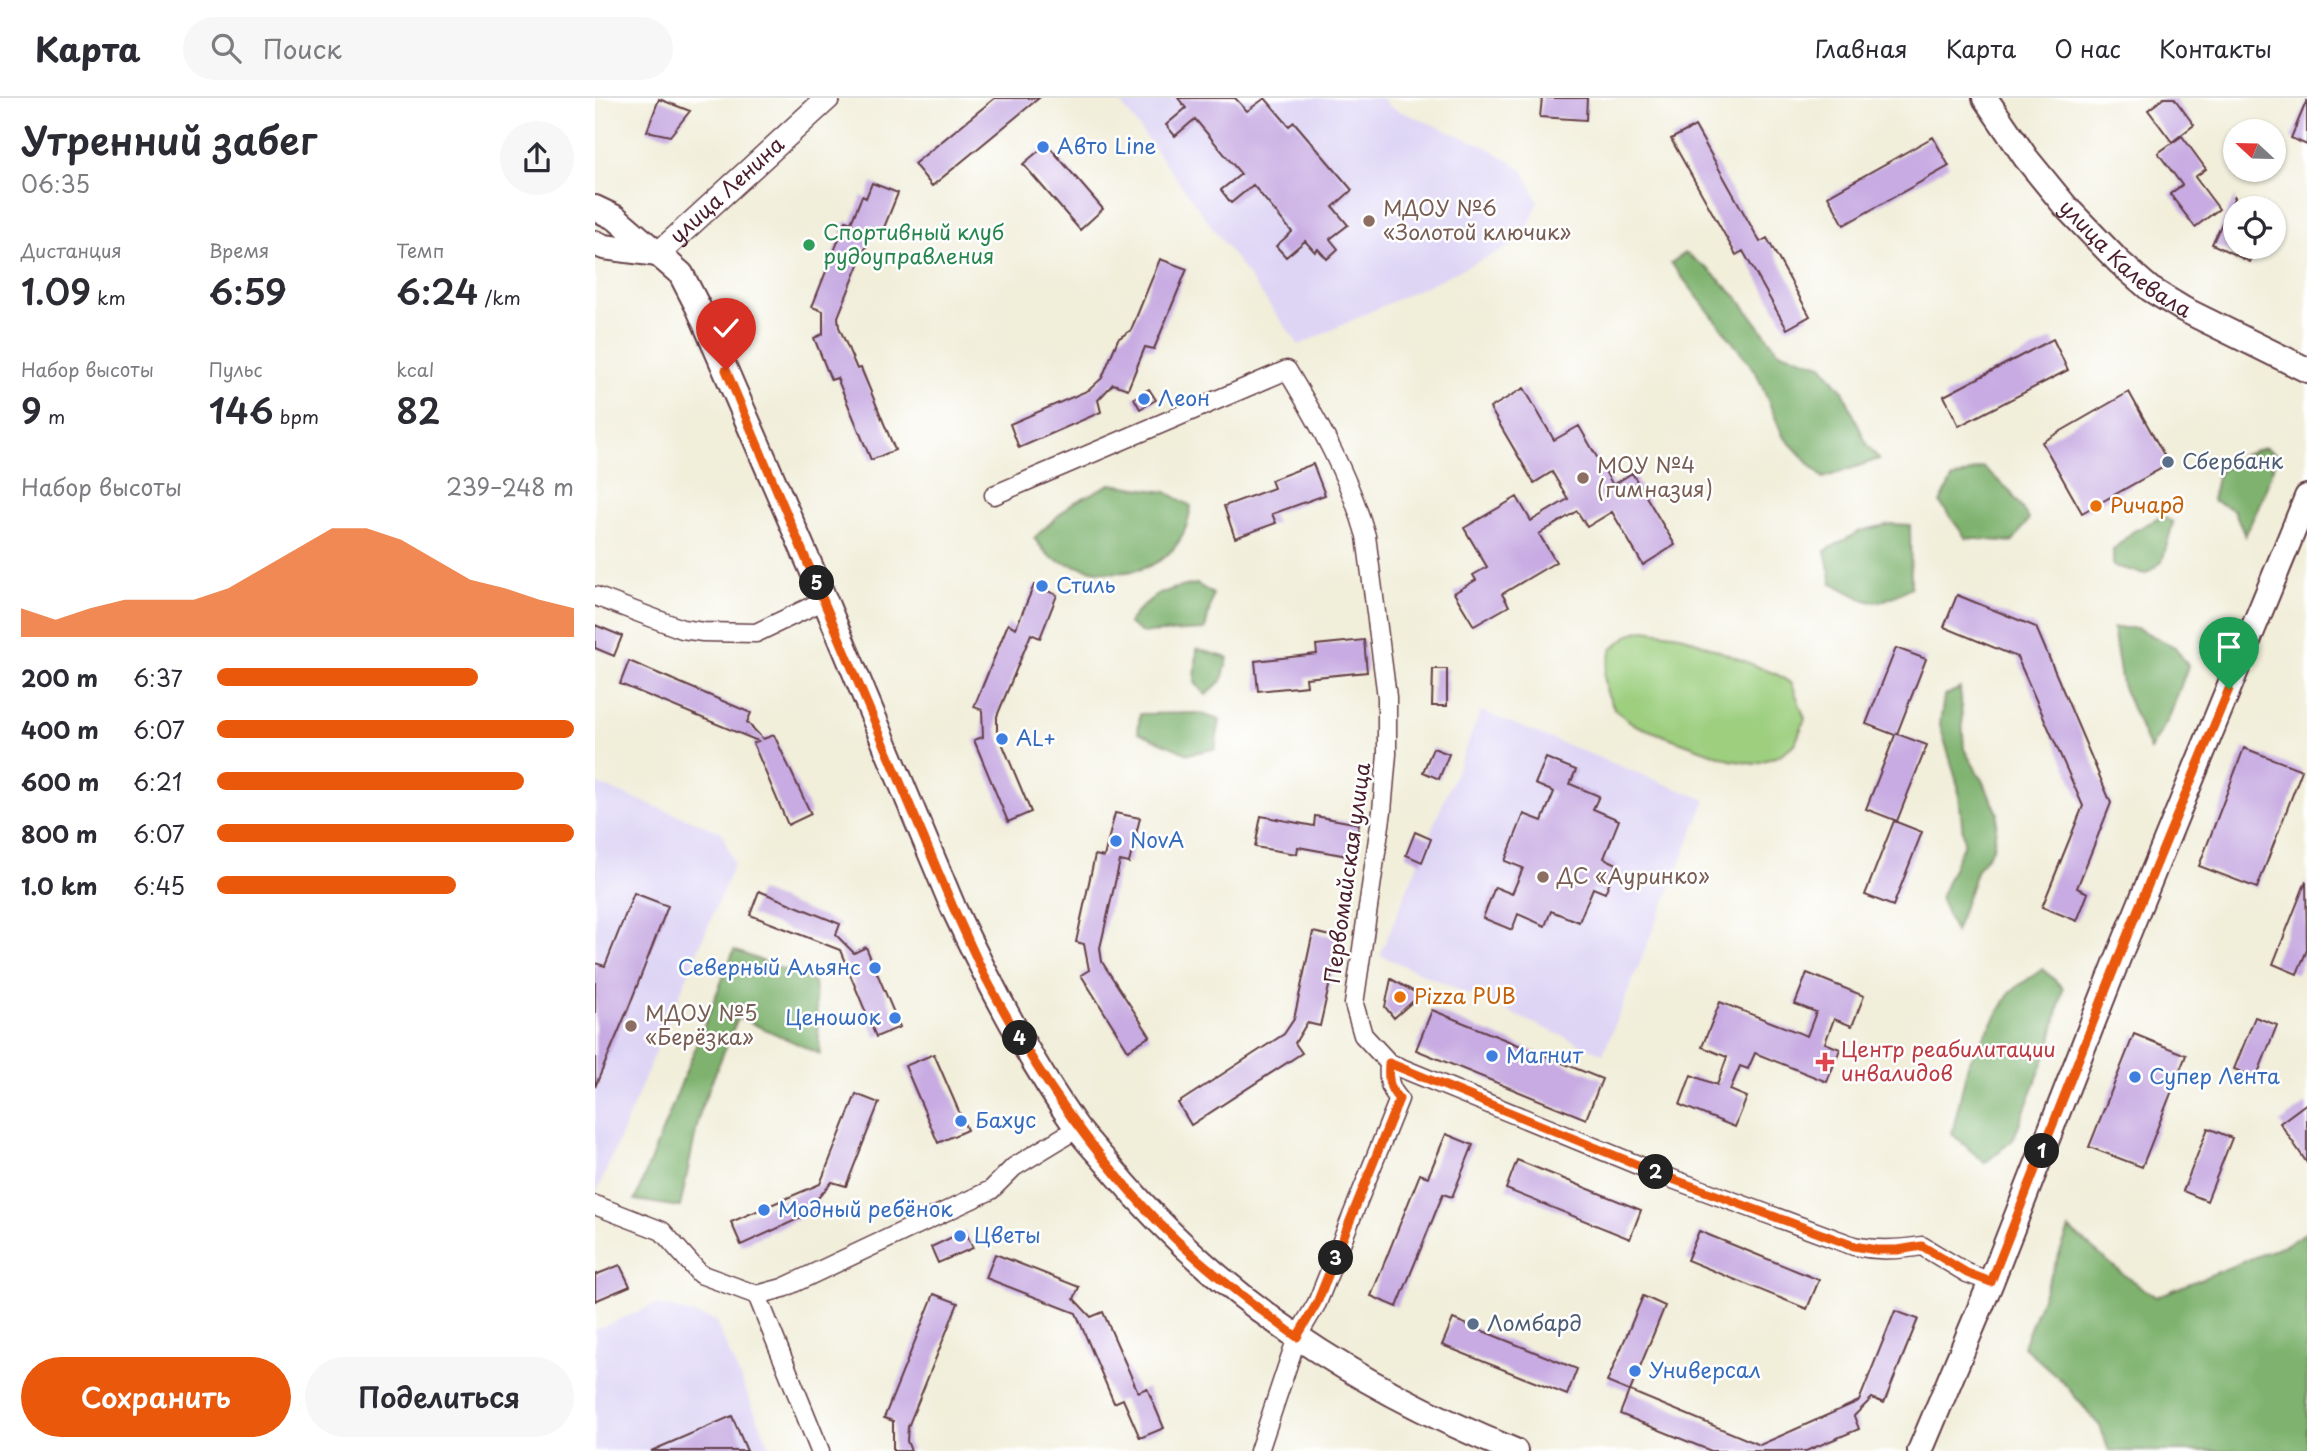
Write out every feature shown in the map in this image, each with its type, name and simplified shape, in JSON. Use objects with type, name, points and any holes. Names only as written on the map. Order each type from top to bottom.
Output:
[{"type":"main road","name":"улица Калевала","points":[[1985,98],[2026,159],[2066,207],[2119,262],[2150,289],[2183,309],[2307,370]]},
{"type":"main road","name":"улица Ленина","points":[[595,208],[616,218],[658,254]]},
{"type":"main road","name":"улица Ленина","points":[[595,243],[604,247],[658,254]]},
{"type":"main road","points":[[658,254],[681,274],[699,309],[825,600],[953,907],[989,983],[1027,1051],[1078,1128],[1144,1207],[1184,1246],[1226,1283],[1297,1337],[1395,1397],[1451,1425],[1515,1451]]},
{"type":"main road","points":[[1920,1451],[1991,1282],[2122,947],[2307,496]]},
{"type":"street","name":"улица Ленина","points":[[658,254],[828,98]]},
{"type":"street","name":"Первомайская улица","points":[[994,495],[1287,370],[1327,436],[1359,511],[1366,536],[1387,697],[1387,754],[1382,811],[1354,1004],[1363,1035],[1389,1063],[1655,1172],[1766,1215],[1865,1248],[1898,1250],[1922,1246],[1967,1273],[1991,1282]]},
{"type":"street","points":[[595,596],[682,629],[756,633],[825,600]]},
{"type":"street","points":[[1259,1451],[1297,1337],[1317,1303],[1399,1099],[1391,1091],[1388,1080],[1389,1063]]},
{"type":"street","points":[[595,1205],[662,1231],[700,1274],[757,1295],[783,1288],[991,1190],[1014,1167],[1078,1128]]},
{"type":"street","points":[[757,1295],[820,1451]]},
{"type":"shaded area","name":"МДОУ №6 «Золотой ключик»","points":[[1117,98],[1382,98],[1390,107],[1489,148],[1524,171],[1538,202],[1524,240],[1299,345]]},
{"type":"shaded area","name":"ДС «Ауринко»","points":[[1481,711],[1706,800],[1603,1054],[1380,955]]},
{"type":"shaded area","name":"МДОУ №5 «Берёзка»","points":[[595,783],[722,832],[734,864],[598,1190],[595,1188]]},
{"type":"shaded area","points":[[656,1304],[715,1320],[772,1451],[595,1451],[595,1330]]},
{"type":"green space","points":[[1685,253],[1708,269],[1738,298],[1778,351],[1822,365],[1843,391],[1867,445],[1879,459],[1823,478],[1783,436],[1756,372],[1671,263]]},
{"type":"green space","points":[[2264,448],[2277,455],[2264,494],[2245,536],[2234,510],[2212,500],[2218,473],[2243,455]]},
{"type":"green space","points":[[1983,467],[2009,490],[2029,519],[2013,542],[1966,538],[1940,503],[1952,479]]},
{"type":"green space","points":[[1110,484],[1166,492],[1191,506],[1186,527],[1177,544],[1151,565],[1134,571],[1097,571],[1057,561],[1049,556],[1034,538],[1071,504]]},
{"type":"green space","points":[[2163,516],[2173,523],[2162,562],[2145,574],[2113,566],[2113,550],[2132,532]]},
{"type":"green space","points":[[1890,524],[1910,525],[1911,587],[1879,602],[1871,602],[1832,583],[1825,551],[1860,531]]},
{"type":"green space","points":[[1197,584],[1213,594],[1205,630],[1142,633],[1128,623],[1143,606],[1158,595],[1175,588]]},
{"type":"green space","points":[[2113,628],[2137,628],[2175,647],[2188,666],[2169,718],[2150,750],[2122,685]]},
{"type":"green space","points":[[1644,630],[1680,635],[1778,675],[1792,684],[1805,719],[1795,744],[1778,756],[1754,764],[1730,760],[1635,725],[1615,710],[1607,693],[1604,675],[1612,649],[1630,634]]},
{"type":"green space","points":[[1197,649],[1228,658],[1222,680],[1206,695],[1195,683]]},
{"type":"green space","points":[[1960,688],[1964,749],[1998,813],[1993,848],[1977,869],[1955,932],[1940,898],[1964,843],[1958,786],[1940,725],[1944,696]]},
{"type":"green space","points":[[1198,713],[1220,720],[1215,749],[1188,754],[1138,732],[1140,714]]},
{"type":"green space","points":[[734,950],[814,982],[820,1054],[738,1017],[701,1108],[680,1207],[635,1200]]},
{"type":"green space","points":[[2043,969],[2063,988],[2050,1045],[2013,1140],[1985,1163],[1952,1134],[1968,1064],[2011,991]]},
{"type":"green space","points":[[2069,1229],[2124,1275],[2156,1297],[2287,1244],[2307,1232],[2307,1451],[2109,1451],[2100,1426],[2061,1380],[2023,1346]]},
{"type":"building","points":[[995,98],[1039,98],[932,186],[914,164]]},
{"type":"building","points":[[1178,98],[1235,98],[1247,111],[1265,98],[1289,126],[1294,122],[1352,190],[1333,207],[1348,225],[1330,239],[1338,249],[1327,259],[1318,249],[1315,252],[1305,241],[1286,257],[1276,246],[1292,232],[1253,185],[1231,203],[1221,190],[1241,174],[1195,119],[1175,136],[1166,125],[1186,108]]},
{"type":"building","points":[[1542,98],[1587,98],[1586,120],[1540,117]]},
{"type":"building","points":[[2164,98],[2174,98],[2194,125],[2172,142],[2148,110]]},
{"type":"building","points":[[659,99],[690,111],[670,136],[647,131]]},
{"type":"building","points":[[2307,100],[2307,145],[2291,138]]},
{"type":"building","points":[[1695,126],[1760,242],[1767,238],[1810,316],[1787,329],[1743,251],[1736,255],[1671,139]]},
{"type":"building","points":[[2182,136],[2206,169],[2195,177],[2219,209],[2195,227],[2170,194],[2182,185],[2158,153]]},
{"type":"building","points":[[1933,137],[1949,166],[1844,225],[1828,196]]},
{"type":"building","points":[[1047,144],[1103,209],[1080,230],[1023,164]]},
{"type":"building","points":[[872,183],[898,193],[881,235],[872,232],[838,317],[839,327],[857,369],[861,368],[895,450],[871,460],[837,378],[831,380],[814,338],[823,334],[823,311],[812,307],[846,221],[851,223],[862,196],[866,198]]},
{"type":"building","points":[[2223,221],[2223,249],[2212,244]]},
{"type":"building","points":[[1160,259],[1187,269],[1154,349],[1145,347],[1128,389],[1113,384],[1098,400],[1101,412],[1019,448],[1010,424],[1089,390],[1102,378],[1118,339],[1131,330]]},
{"type":"building","points":[[2053,339],[2068,370],[1959,426],[1944,396]]},
{"type":"building","points":[[1524,388],[1554,440],[1579,426],[1613,485],[1632,473],[1675,545],[1643,565],[1612,512],[1587,527],[1577,511],[1539,534],[1556,562],[1502,594],[1509,606],[1474,626],[1454,593],[1476,580],[1473,575],[1487,567],[1464,528],[1517,497],[1531,521],[1568,499],[1552,472],[1534,483],[1490,408]]},
{"type":"building","points":[[1149,389],[1156,400],[1140,409],[1134,398]]},
{"type":"building","points":[[2129,392],[2169,464],[2082,513],[2042,442]]},
{"type":"building","points":[[1313,464],[1325,495],[1272,514],[1276,523],[1235,538],[1224,506],[1274,488],[1271,480]]},
{"type":"building","points":[[1034,585],[1057,595],[1040,638],[1031,634],[997,716],[997,731],[1031,812],[1008,822],[974,740],[983,737],[982,710],[974,707],[1008,624],[1016,628]]},
{"type":"building","points":[[1957,595],[2036,627],[2111,803],[2077,888],[2088,893],[2077,921],[2042,907],[2083,806],[2017,657],[1944,627]]},
{"type":"building","points":[[595,625],[622,636],[614,656],[595,648]]},
{"type":"building","points":[[1364,640],[1367,672],[1306,678],[1307,686],[1258,691],[1255,661],[1317,654],[1316,645]]},
{"type":"building","points":[[1896,648],[1926,659],[1897,734],[1927,745],[1897,821],[1866,809],[1895,735],[1866,724]]},
{"type":"building","points":[[629,661],[751,713],[747,722],[763,739],[774,735],[811,814],[788,825],[753,743],[758,741],[620,684]]},
{"type":"building","points":[[1433,669],[1447,669],[1447,706],[1432,706]]},
{"type":"building","points":[[1433,748],[1449,754],[1439,779],[1423,772]]},
{"type":"building","points":[[2244,748],[2302,770],[2257,888],[2199,866]]},
{"type":"building","points":[[1546,758],[1576,770],[1570,784],[1599,796],[1593,809],[1619,820],[1604,858],[1617,864],[1605,893],[1593,888],[1579,922],[1551,911],[1545,926],[1518,914],[1512,930],[1483,918],[1495,887],[1512,894],[1523,868],[1505,861],[1524,814],[1542,821],[1554,792],[1535,784]]},
{"type":"building","points":[[1115,813],[1140,818],[1129,863],[1120,861],[1100,948],[1102,962],[1150,1036],[1128,1050],[1081,975],[1089,970],[1084,944],[1076,942],[1095,855],[1104,857]]},
{"type":"building","points":[[1261,816],[1314,826],[1315,816],[1359,824],[1353,857],[1298,847],[1297,854],[1255,847]]},
{"type":"building","points":[[1894,821],[1922,832],[1893,906],[1865,895]]},
{"type":"building","points":[[1415,832],[1431,839],[1422,862],[1406,855]]},
{"type":"building","points":[[2306,881],[2307,950],[2297,974],[2273,964]]},
{"type":"building","points":[[759,891],[840,924],[836,935],[854,953],[866,947],[900,1027],[876,1037],[840,950],[750,915]]},
{"type":"building","points":[[634,893],[668,906],[595,1087],[595,963],[605,966]]},
{"type":"building","points":[[1313,932],[1340,938],[1320,1026],[1307,1023],[1295,1043],[1302,1053],[1191,1125],[1178,1103],[1284,1034],[1294,1019]]},
{"type":"building","points":[[1807,973],[1864,996],[1852,1026],[1834,1019],[1825,1043],[1840,1049],[1827,1082],[1755,1053],[1748,1069],[1740,1066],[1730,1090],[1747,1097],[1735,1127],[1680,1105],[1691,1075],[1717,1085],[1727,1057],[1702,1047],[1720,1002],[1807,1036],[1816,1012],[1795,1004]]},
{"type":"building","points":[[1391,979],[1420,995],[1394,1018],[1385,1007]]},
{"type":"building","points":[[1432,1010],[1602,1079],[1586,1119],[1416,1050]]},
{"type":"building","points":[[2255,1017],[2277,1025],[2256,1078],[2234,1069]]},
{"type":"building","points":[[2134,1034],[2186,1055],[2142,1167],[2089,1147]]},
{"type":"building","points":[[934,1054],[967,1130],[938,1143],[905,1066]]},
{"type":"building","points":[[856,1094],[879,1103],[846,1186],[832,1182],[817,1199],[820,1209],[741,1245],[731,1222],[820,1184]]},
{"type":"building","points":[[2307,1103],[2307,1163],[2280,1123]]},
{"type":"building","points":[[2208,1128],[2232,1138],[2207,1201],[2183,1191]]},
{"type":"building","points":[[1446,1134],[1473,1145],[1452,1197],[1443,1194],[1397,1307],[1371,1296],[1420,1174],[1428,1177]]},
{"type":"building","points":[[1517,1160],[1641,1210],[1630,1239],[1506,1189]]},
{"type":"building","points":[[965,1231],[973,1248],[938,1263],[931,1247]]},
{"type":"building","points":[[1699,1231],[1819,1280],[1807,1309],[1687,1260]]},
{"type":"building","points":[[995,1254],[1079,1287],[1074,1299],[1091,1317],[1103,1312],[1138,1392],[1147,1388],[1164,1428],[1140,1438],[1123,1399],[1114,1403],[1076,1313],[986,1278]]},
{"type":"building","points":[[620,1265],[630,1286],[595,1301],[595,1275]]},
{"type":"building","points":[[934,1294],[958,1303],[908,1427],[907,1441],[911,1451],[893,1451],[893,1421],[884,1418]]},
{"type":"building","points":[[1643,1296],[1665,1306],[1630,1391],[1760,1445],[1859,1401],[1895,1311],[1918,1319],[1884,1403],[1872,1398],[1854,1416],[1859,1429],[1806,1451],[1711,1451],[1620,1414],[1629,1391],[1607,1382]]},
{"type":"building","points":[[1453,1319],[1577,1369],[1567,1395],[1442,1345]]},
{"type":"building","points":[[732,1416],[747,1451],[651,1451]]},
{"type":"place","name":"Авто Line","points":[[1043,147]]},
{"type":"place","name":"МДОУ №6 «Золотой ключик»","points":[[1369,221]]},
{"type":"place","name":"Спортивный клуб рудоуправления","points":[[809,245]]},
{"type":"place","name":"Леон","points":[[1144,399]]},
{"type":"place","name":"Сбербанк","points":[[2168,462]]},
{"type":"place","name":"МОУ №4 (гимназия)","points":[[1583,478]]},
{"type":"place","name":"Ричард","points":[[2096,506]]},
{"type":"place","name":"Стиль","points":[[1042,586]]},
{"type":"place","name":"AL+","points":[[1002,739]]},
{"type":"place","name":"NovA","points":[[1116,841]]},
{"type":"place","name":"ДС «Ауринко»","points":[[1543,877]]},
{"type":"place","name":"Северный Альянс","points":[[875,968]]},
{"type":"place","name":"Pizza PUB","points":[[1400,997]]},
{"type":"place","name":"Ценошок","points":[[895,1018]]},
{"type":"place","name":"МДОУ №5 «Берёзка»","points":[[631,1026]]},
{"type":"place","name":"Магнит","points":[[1492,1056]]},
{"type":"place","name":"Центр реабилитации инвалидов","points":[[1825,1062]]},
{"type":"place","name":"Супер Лента","points":[[2135,1077]]},
{"type":"place","name":"Бахус","points":[[961,1121]]},
{"type":"place","name":"Модный ребёнок","points":[[764,1210]]},
{"type":"place","name":"Цветы","points":[[960,1236]]},
{"type":"place","name":"Ломбард","points":[[1473,1324]]},
{"type":"place","name":"Универсал","points":[[1635,1371]]},
{"type":"route","points":[[726,370],[953,907],[989,983],[1027,1051],[1078,1128],[1144,1207],[1226,1283],[1297,1337],[1317,1303],[1399,1099],[1391,1091],[1388,1080],[1389,1063],[1766,1215],[1854,1246],[1898,1250],[1922,1246],[1967,1273],[1991,1282],[2127,936],[2229,689]]}]
